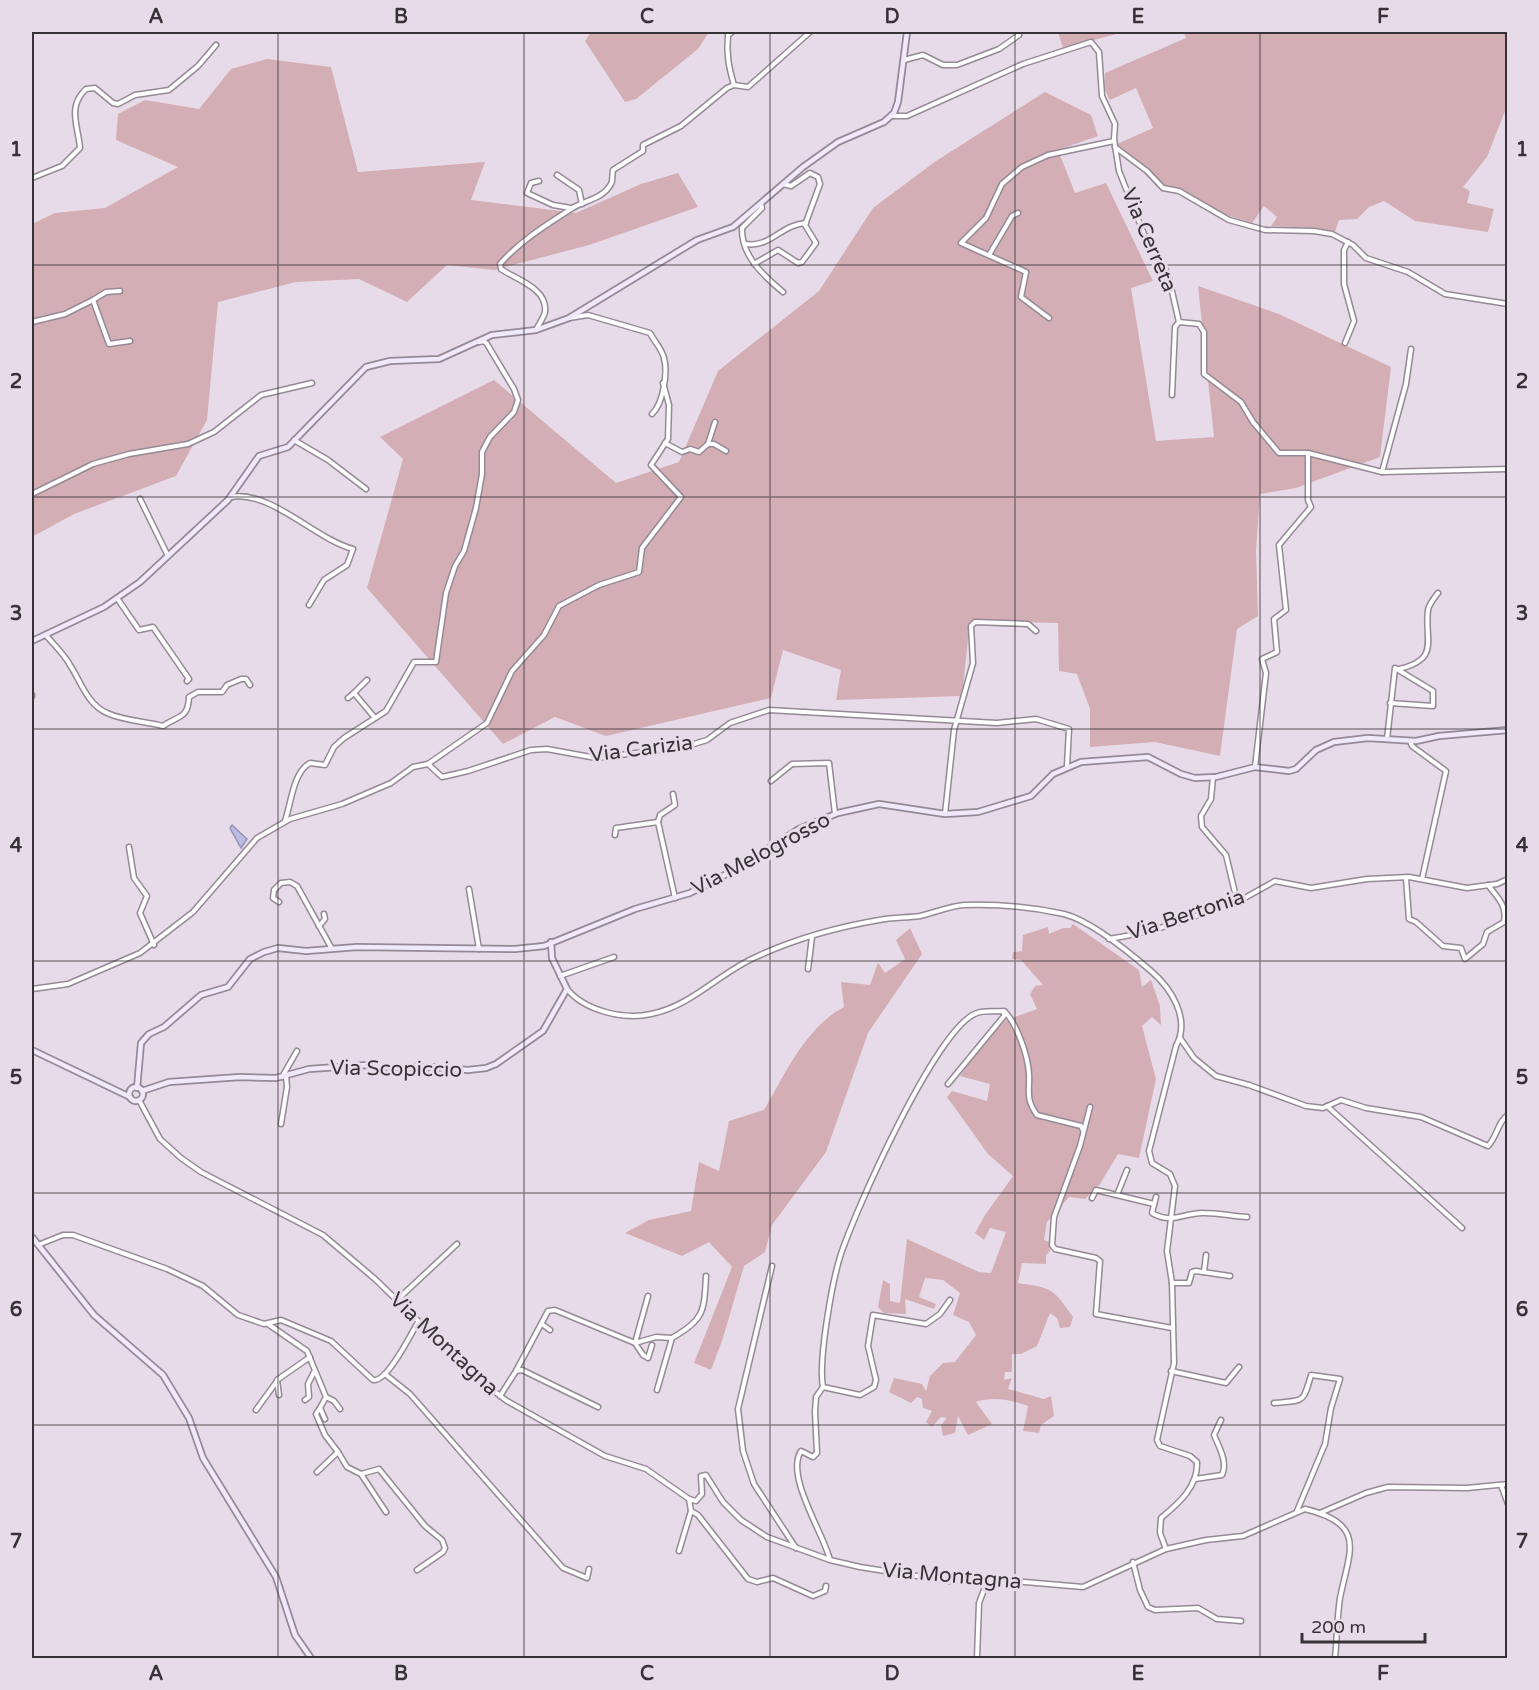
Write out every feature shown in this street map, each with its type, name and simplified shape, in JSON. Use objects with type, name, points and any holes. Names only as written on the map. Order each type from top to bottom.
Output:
[{"type":"street","points":[[732,32],[728,35],[726,52],[734,85]]},
{"type":"street","points":[[536,330],[545,312],[542,299],[526,283],[501,269],[500,264],[518,245],[572,208],[602,193],[611,184],[613,170],[643,151],[644,145],[681,126],[734,85],[748,87],[810,32]]},
{"type":"street","points":[[569,318],[698,240],[733,227],[783,184],[838,142],[880,124],[891,116],[898,102],[907,32]]},
{"type":"street","points":[[904,60],[923,55],[943,65],[957,65],[999,49],[1019,35]]},
{"type":"street","name":"Via Cerreta","points":[[891,116],[907,117],[1023,64],[1091,42],[1099,52],[1099,83],[1115,124],[1114,144],[1119,171],[1144,234],[1168,274],[1179,322]]},
{"type":"street","points":[[32,178],[62,166],[80,148],[76,130],[75,105],[86,89],[95,88],[113,103],[118,104],[135,95],[169,90],[198,66],[216,45]]},
{"type":"street","points":[[1049,318],[1021,297],[1026,272],[961,243],[986,218],[1002,184],[1022,167],[1048,155],[1114,144],[1147,171],[1163,188],[1179,191],[1229,220],[1265,230],[1320,231],[1348,242],[1366,258],[1408,272],[1445,294],[1508,304]]},
{"type":"street","points":[[754,264],[778,250],[798,263],[802,262],[816,243],[806,223],[820,184],[818,177],[810,173],[791,186],[783,184]]},
{"type":"street","points":[[557,175],[579,190],[582,204]]},
{"type":"street","points":[[539,181],[531,183],[527,193],[553,205],[572,208]]},
{"type":"street","points":[[761,204],[762,208],[742,228],[754,264],[783,292]]},
{"type":"street","points":[[989,255],[1012,216],[1018,213]]},
{"type":"street","points":[[746,244],[767,242],[793,224],[806,223]]},
{"type":"street","points":[[1345,343],[1354,321],[1344,284],[1344,250],[1348,242]]},
{"type":"street","points":[[32,322],[65,314],[106,292],[120,291]]},
{"type":"street","points":[[93,300],[109,344],[130,341]]},
{"type":"street","points":[[32,641],[117,598],[146,576],[167,554],[231,497],[259,456],[281,450],[294,440],[369,365],[390,360],[439,359],[492,335],[536,330],[569,318],[588,315],[650,333],[664,356],[663,383],[657,409],[652,414]]},
{"type":"street","points":[[1172,395],[1175,327],[1179,322],[1199,324],[1204,332],[1204,375],[1241,402],[1253,422],[1279,453],[1308,453],[1382,472],[1508,469]]},
{"type":"street","points":[[285,822],[295,785],[304,767],[310,763],[325,765],[334,747],[344,738],[386,711],[399,692],[414,662],[436,662],[447,593],[455,566],[464,551],[475,509],[482,474],[482,452],[490,437],[515,410],[518,400],[514,389],[486,343],[478,340]]},
{"type":"street","points":[[1382,472],[1406,384],[1411,349]]},
{"type":"street","points":[[32,494],[93,464],[129,454],[188,444],[214,432],[261,395],[312,383]]},
{"type":"street","points":[[32,989],[73,982],[154,945],[193,912],[257,838],[303,813],[326,810],[391,783],[413,767],[428,764],[487,723],[512,671],[544,635],[559,606],[599,585],[639,572],[642,548],[681,497],[651,465],[665,443],[669,405],[663,383]]},
{"type":"street","points":[[665,443],[682,452],[690,449],[699,452],[708,444],[715,422]]},
{"type":"street","points":[[294,440],[328,460],[366,489]]},
{"type":"street","points":[[708,444],[714,444],[726,451]]},
{"type":"street","points":[[1256,767],[1266,673],[1262,659],[1276,652],[1274,619],[1286,610],[1279,544],[1311,507],[1308,500],[1308,453]]},
{"type":"street","points":[[231,497],[244,495],[253,498],[304,524],[338,545],[353,549],[346,566],[324,580],[309,605]]},
{"type":"street","points":[[140,499],[167,554]]},
{"type":"street","points":[[1387,739],[1395,668],[1415,665],[1422,659],[1430,640],[1428,607],[1438,593]]},
{"type":"street","points":[[117,598],[139,630],[153,627],[175,661],[184,669],[189,679],[187,681]]},
{"type":"street","points":[[945,814],[956,720],[967,693],[974,663],[971,626],[975,622],[1028,624],[1036,631]]},
{"type":"street","points":[[46,635],[70,663],[88,697],[96,706],[109,714],[127,719],[163,726],[183,716],[188,709],[189,697],[194,693],[219,693],[241,679],[246,679],[250,685]]},
{"type":"street","points":[[1390,703],[1433,706],[1433,691],[1398,669]]},
{"type":"street","points":[[348,698],[367,680]]},
{"type":"street","points":[[354,693],[375,718]]},
{"type":"street","name":"Via Carizia","points":[[428,764],[442,777],[468,771],[531,750],[547,749],[596,758],[684,747],[707,740],[730,723],[769,710],[997,723],[1036,719],[1070,729],[1067,766]]},
{"type":"street","name":"Via Melogrosso","points":[[139,1100],[141,1043],[149,1034],[164,1027],[201,995],[228,987],[250,959],[278,948],[332,950],[357,947],[529,948],[551,942],[635,909],[675,898],[736,869],[800,829],[836,814],[879,804],[945,814],[978,812],[1031,796],[1053,774],[1067,766],[1142,756],[1166,764],[1181,774],[1196,778],[1213,777],[1256,767],[1289,771],[1296,769],[1316,750],[1335,742],[1387,739],[1410,741],[1508,730]]},
{"type":"street","points":[[1410,741],[1412,746],[1446,771],[1422,879]]},
{"type":"street","points":[[771,781],[792,764],[829,763],[836,814]]},
{"type":"street","points":[[1213,777],[1211,799],[1201,816],[1202,827],[1226,855],[1236,897]]},
{"type":"street","points":[[672,794],[675,805],[660,815],[658,822],[675,898]]},
{"type":"street","points":[[615,835],[616,828],[658,822]]},
{"type":"street","points":[[129,847],[134,878],[147,896],[140,914],[154,945]]},
{"type":"street","points":[[1406,878],[1409,919],[1416,922],[1443,945],[1461,948],[1465,959],[1483,944],[1487,932],[1504,922],[1506,911],[1504,905],[1488,885]]},
{"type":"street","name":"Via Bertonia","points":[[1109,939],[1164,927],[1205,912],[1236,897],[1241,900],[1275,881],[1311,888],[1367,879],[1406,878],[1422,879],[1453,888],[1488,885],[1508,879]]},
{"type":"street","points":[[279,902],[273,898],[274,890],[281,883],[290,882],[297,886],[300,899],[332,950]]},
{"type":"street","points":[[469,889],[479,949]]},
{"type":"street","points":[[551,942],[552,958],[567,989],[583,1003],[600,1010],[636,1017],[653,1014],[688,1000],[757,956],[800,939],[878,920],[919,916],[963,905],[1065,914],[1109,939],[1155,974],[1172,993],[1178,1008],[1180,1038],[1149,1151],[1152,1163],[1174,1180],[1167,1251],[1172,1283],[1174,1357],[1157,1440],[1160,1446],[1190,1456],[1197,1462],[1194,1479],[1180,1503],[1161,1518],[1160,1533],[1166,1549]]},
{"type":"street","points":[[318,926],[325,919],[324,914]]},
{"type":"street","points":[[808,969],[812,937]]},
{"type":"street","points":[[560,976],[614,957]]},
{"type":"street","name":"Via Scopiccio","points":[[139,1089],[169,1082],[284,1076],[309,1069],[367,1065],[468,1071],[486,1068],[496,1064],[543,1031],[567,989]]},
{"type":"street","points":[[948,1084],[985,1036],[1004,1016],[1004,1011]]},
{"type":"street","points":[[830,1560],[799,1481],[797,1458],[801,1451],[813,1457],[817,1453],[816,1397],[823,1387],[821,1362],[840,1257],[892,1135],[924,1076],[958,1027],[977,1012],[1004,1011],[1014,1022],[1026,1062],[1030,1105],[1037,1115],[1081,1126],[1083,1131]]},
{"type":"street","points":[[1180,1038],[1194,1058],[1216,1076],[1306,1106],[1327,1106],[1341,1100],[1376,1110],[1421,1117],[1488,1146],[1494,1140],[1502,1119],[1508,1115]]},
{"type":"street","points":[[32,1050],[139,1100]]},
{"type":"street","points":[[281,1125],[287,1087],[284,1076],[297,1051]]},
{"type":"street","points":[[130,1097],[131,1089],[139,1089]]},
{"type":"street","name":"Via Montagna","points":[[139,1100],[159,1139],[181,1158],[201,1172],[323,1236],[397,1300],[478,1379],[500,1395],[605,1456],[646,1469],[688,1499],[696,1500],[702,1494],[699,1473],[706,1475],[714,1491],[741,1520],[767,1538],[796,1549],[830,1560],[949,1581],[988,1579],[1083,1587],[1133,1562],[1166,1549],[1206,1540],[1244,1536],[1297,1511]]},
{"type":"street","points":[[1327,1106],[1462,1228]]},
{"type":"street","points":[[1090,1107],[1054,1217],[1052,1245],[1055,1250],[1100,1261],[1096,1314],[1172,1328]]},
{"type":"street","points":[[1117,1195],[1127,1170]]},
{"type":"street","points":[[1092,1198],[1096,1190],[1154,1204]]},
{"type":"street","points":[[1156,1197],[1152,1213],[1170,1219],[1187,1217],[1200,1212],[1247,1217]]},
{"type":"street","points":[[38,1245],[63,1235],[73,1235],[167,1269],[203,1286],[238,1315],[267,1323],[307,1351],[326,1397],[334,1401],[340,1409]]},
{"type":"street","points":[[32,1237],[94,1315],[163,1376],[189,1418],[203,1458],[276,1577],[295,1635],[311,1659]]},
{"type":"street","points":[[397,1300],[457,1244]]},
{"type":"street","points":[[1204,1272],[1206,1255]]},
{"type":"street","points":[[772,1266],[738,1409],[743,1450],[754,1484],[796,1549]]},
{"type":"street","points":[[1172,1283],[1190,1283],[1192,1272],[1230,1276]]},
{"type":"street","points":[[635,1343],[656,1337],[672,1338],[696,1324],[705,1304],[706,1276]]},
{"type":"street","points":[[635,1343],[648,1296]]},
{"type":"street","points":[[823,1387],[860,1395],[874,1387],[876,1380],[868,1346],[873,1316],[926,1324],[940,1314],[950,1300]]},
{"type":"street","points":[[500,1395],[549,1311],[555,1310],[635,1343],[643,1356],[648,1358],[652,1345]]},
{"type":"street","points":[[267,1323],[280,1320],[331,1341],[373,1380],[378,1381],[385,1374],[418,1322]]},
{"type":"street","points":[[542,1324],[550,1330]]},
{"type":"street","points":[[657,1390],[672,1338]]},
{"type":"street","points":[[256,1410],[277,1380],[310,1357]]},
{"type":"street","points":[[1171,1371],[1226,1383],[1239,1366]]},
{"type":"street","points":[[516,1371],[522,1370],[598,1407]]},
{"type":"street","points":[[305,1400],[309,1397],[308,1384],[314,1372]]},
{"type":"street","points":[[385,1374],[410,1394],[563,1568],[587,1578],[589,1569]]},
{"type":"street","points":[[1275,1402],[1305,1398],[1311,1375],[1340,1379],[1331,1408],[1325,1444],[1297,1511]]},
{"type":"street","points":[[277,1380],[279,1395]]},
{"type":"street","points":[[326,1397],[316,1414],[318,1422],[347,1467],[361,1474],[386,1512]]},
{"type":"street","points":[[320,1408],[325,1419]]},
{"type":"street","points":[[1194,1479],[1222,1475],[1224,1471],[1223,1457],[1214,1435],[1221,1420]]},
{"type":"street","points":[[317,1472],[338,1452]]},
{"type":"street","points":[[361,1474],[379,1469],[425,1526],[441,1540],[445,1548],[443,1552],[417,1570]]},
{"type":"street","points":[[1320,1513],[1365,1493],[1388,1486],[1508,1484]]},
{"type":"street","points":[[1501,1485],[1508,1504]]},
{"type":"street","points":[[679,1551],[691,1511],[688,1499]]},
{"type":"street","points":[[1297,1511],[1305,1509],[1320,1513],[1344,1530],[1350,1543],[1351,1558],[1340,1600],[1335,1659]]},
{"type":"street","points":[[691,1511],[698,1515],[748,1579],[757,1582],[773,1578],[813,1596],[825,1591],[826,1586]]},
{"type":"street","points":[[1133,1562],[1140,1590],[1148,1607],[1155,1610],[1198,1608],[1217,1618],[1241,1621]]},
{"type":"street","points":[[977,1659],[979,1603],[988,1579]]},
{"type":"shaded area","points":[[591,32],[709,32],[698,49],[636,99],[625,102],[585,41]]},
{"type":"shaded area","points":[[1058,32],[1124,32],[1063,48]]},
{"type":"shaded area","points":[[1184,32],[1507,32],[1507,106],[1487,157],[1463,187],[1470,191],[1467,203],[1494,209],[1488,232],[1415,221],[1384,201],[1369,207],[1357,219],[1339,220],[1335,232],[1318,228],[1271,226],[1277,217],[1264,206],[1252,223],[1223,214],[1184,191],[1162,185],[1147,167],[1117,144],[1153,128],[1136,88],[1110,100],[1104,88],[1105,73],[1186,38]]},
{"type":"shaded area","points":[[267,59],[331,67],[358,172],[485,162],[471,200],[576,213],[641,184],[678,173],[698,207],[589,245],[494,270],[447,265],[407,302],[359,279],[296,282],[218,302],[207,420],[176,476],[74,514],[32,537],[32,224],[55,213],[105,208],[178,167],[116,140],[118,114],[145,100],[199,109],[231,69]]},
{"type":"shaded area","points":[[1045,92],[1091,115],[1098,136],[1058,150],[1075,193],[1106,183],[1153,281],[1131,288],[1156,441],[1214,437],[1198,286],[1279,314],[1391,367],[1380,457],[1296,488],[1260,494],[1256,551],[1258,616],[1237,629],[1220,756],[1155,742],[1090,747],[1090,709],[1077,674],[1059,671],[1058,623],[970,621],[962,696],[836,700],[841,670],[783,650],[771,698],[606,736],[555,717],[503,744],[367,588],[403,459],[380,437],[494,380],[616,483],[679,462],[718,371],[819,291],[873,208],[936,161]]},
{"type":"shaded area","points":[[1073,924],[1139,970],[1142,987],[1151,980],[1160,1006],[1161,1025],[1152,1017],[1142,1026],[1156,1079],[1139,1158],[1118,1154],[1100,1184],[1085,1199],[1069,1197],[1047,1222],[1044,1240],[1049,1242],[1050,1251],[1046,1255],[1046,1264],[1022,1263],[1018,1283],[1051,1291],[1061,1300],[1073,1317],[1070,1327],[1060,1328],[1057,1318],[1050,1313],[1037,1346],[1021,1354],[1012,1354],[1012,1372],[1005,1372],[1004,1380],[1012,1378],[1008,1389],[1044,1399],[1051,1396],[1054,1416],[1041,1425],[1039,1433],[1023,1431],[1028,1406],[1002,1400],[982,1400],[976,1402],[992,1424],[968,1435],[958,1416],[955,1433],[943,1436],[941,1425],[947,1418],[941,1417],[932,1427],[926,1422],[932,1411],[923,1408],[922,1399],[917,1397],[911,1403],[889,1392],[894,1378],[922,1384],[926,1391],[930,1376],[943,1363],[955,1362],[976,1335],[969,1322],[953,1315],[960,1293],[943,1280],[925,1278],[919,1297],[936,1304],[934,1309],[905,1299],[906,1314],[884,1313],[878,1307],[883,1280],[890,1284],[890,1301],[900,1303],[907,1239],[979,1272],[991,1273],[1006,1232],[990,1228],[984,1240],[975,1233],[1013,1176],[988,1154],[947,1097],[952,1091],[987,1101],[990,1084],[960,1076],[985,1041],[1006,1020],[1037,1009],[1030,994],[1035,986],[1043,985],[1021,960],[1012,959],[1013,952],[1022,951],[1023,935],[1048,927],[1049,934],[1063,928],[1070,928]]},
{"type":"shaded area","points":[[910,928],[922,954],[868,1033],[826,1152],[772,1225],[765,1252],[744,1266],[711,1370],[694,1363],[732,1267],[709,1242],[682,1256],[625,1233],[649,1220],[691,1211],[699,1162],[719,1171],[729,1121],[764,1110],[798,1052],[818,1026],[844,1007],[841,982],[870,985],[878,963],[885,973],[905,959],[896,940]]},
{"type":"water","points":[[232,825],[247,839],[241,848],[230,828]]}]
